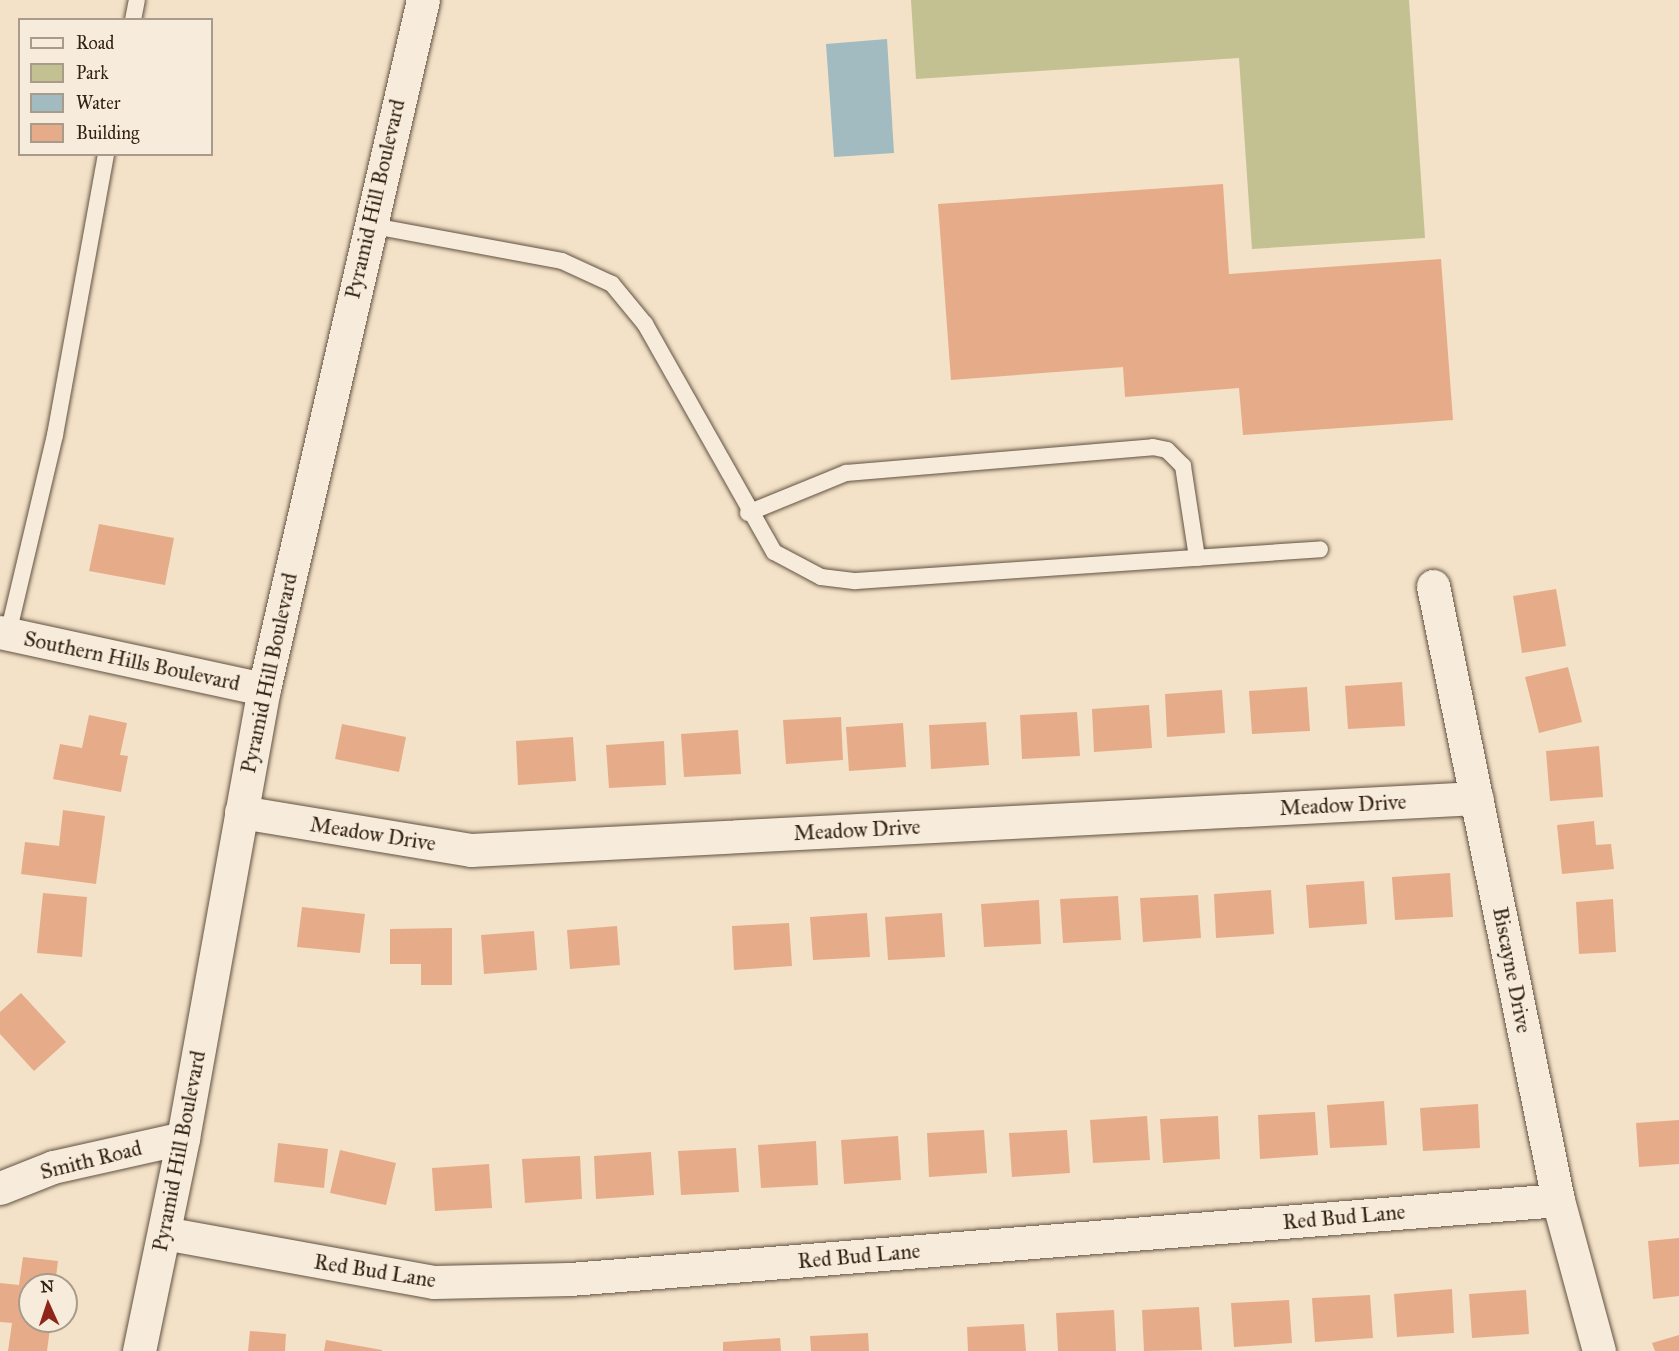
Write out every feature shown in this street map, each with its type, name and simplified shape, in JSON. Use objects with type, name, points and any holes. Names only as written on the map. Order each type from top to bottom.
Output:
[{"type":"street","name":"Pyramid Hill Boulevard","points":[[139,1351],[183,1138],[264,689],[368,225],[423,0]]},
{"type":"street","name":"Biscayne Drive","points":[[1433,586],[1558,1200],[1599,1351]]},
{"type":"street","name":"Southern Hills Boulevard","points":[[4,633],[264,689]]},
{"type":"street","name":"Meadow Drive","points":[[241,812],[471,850],[1477,798]]},
{"type":"street","name":"Smith Road","points":[[0,1188],[53,1167],[183,1138]]},
{"type":"street","name":"Red Bud Lane","points":[[164,1233],[434,1282],[570,1279],[1558,1200]]},
{"type":"lane","points":[[133,18],[137,0]]},
{"type":"lane","points":[[4,633],[55,435],[106,156]]},
{"type":"lane","points":[[368,225],[562,261],[612,284],[645,324],[748,513],[774,552],[821,578],[856,581],[1320,549]]},
{"type":"lane","points":[[748,513],[809,484],[846,473],[1154,447],[1167,450],[1183,466],[1197,558]]},
{"type":"green space","points":[[911,0],[1409,0],[1425,238],[1252,249],[1239,58],[916,79]]},
{"type":"water","points":[[887,39],[894,153],[834,157],[826,44]]},
{"type":"building","points":[[1223,184],[1229,274],[1441,259],[1453,420],[1243,435],[1239,388],[1125,397],[1123,367],[951,380],[938,204]]},
{"type":"building","points":[[99,524],[174,538],[165,585],[89,571]]},
{"type":"building","points":[[1556,589],[1566,646],[1522,653],[1513,596]]},
{"type":"building","points":[[1568,667],[1582,722],[1539,733],[1525,677]]},
{"type":"building","points":[[1402,682],[1405,726],[1348,729],[1345,686]]},
{"type":"building","points":[[1307,687],[1310,731],[1252,734],[1249,691]]},
{"type":"building","points":[[1222,690],[1225,733],[1167,737],[1165,694]]},
{"type":"building","points":[[1149,705],[1152,748],[1094,752],[1092,709]]},
{"type":"building","points":[[1077,712],[1080,756],[1022,759],[1020,715]]},
{"type":"building","points":[[89,715],[127,723],[120,755],[128,756],[121,792],[53,779],[60,744],[82,748]]},
{"type":"building","points":[[841,717],[843,760],[786,764],[783,720]]},
{"type":"building","points":[[986,722],[989,765],[931,769],[929,725]]},
{"type":"building","points":[[903,723],[906,767],[849,771],[846,727]]},
{"type":"building","points":[[342,724],[406,737],[399,772],[335,759]]},
{"type":"building","points":[[738,730],[741,774],[684,777],[681,734]]},
{"type":"building","points":[[573,737],[576,781],[518,785],[516,741]]},
{"type":"building","points":[[664,741],[666,785],[609,788],[606,745]]},
{"type":"building","points":[[1599,746],[1603,797],[1550,801],[1546,751]]},
{"type":"building","points":[[63,810],[105,816],[96,884],[21,874],[25,842],[59,846]]},
{"type":"building","points":[[1594,821],[1596,845],[1611,844],[1614,869],[1562,874],[1557,825]]},
{"type":"building","points":[[1450,873],[1453,917],[1395,920],[1392,877]]},
{"type":"building","points":[[1364,881],[1367,924],[1309,928],[1306,885]]},
{"type":"building","points":[[1271,890],[1274,934],[1216,938],[1214,894]]},
{"type":"building","points":[[43,893],[87,897],[82,957],[37,953]]},
{"type":"building","points":[[1198,895],[1201,938],[1143,942],[1140,898]]},
{"type":"building","points":[[1118,896],[1121,940],[1063,943],[1060,899]]},
{"type":"building","points":[[1613,899],[1616,952],[1579,954],[1576,902]]},
{"type":"building","points":[[1039,900],[1041,944],[984,947],[981,904]]},
{"type":"building","points":[[302,907],[365,914],[360,953],[297,947]]},
{"type":"building","points":[[867,913],[870,957],[813,960],[810,917]]},
{"type":"building","points":[[942,913],[945,957],[888,960],[885,917]]},
{"type":"building","points":[[789,923],[792,966],[734,970],[732,926]]},
{"type":"building","points":[[617,926],[620,965],[570,969],[567,930]]},
{"type":"building","points":[[452,928],[452,985],[421,985],[421,964],[390,964],[390,929]]},
{"type":"building","points":[[534,931],[537,970],[484,974],[481,935]]},
{"type":"building","points":[[21,993],[66,1042],[34,1071],[0,1034],[0,1012]]},
{"type":"building","points":[[1384,1101],[1387,1145],[1330,1148],[1327,1105]]},
{"type":"building","points":[[1478,1104],[1480,1148],[1423,1151],[1420,1108]]},
{"type":"building","points":[[1315,1112],[1318,1155],[1260,1159],[1258,1115]]},
{"type":"building","points":[[1147,1116],[1150,1160],[1093,1163],[1090,1120]]},
{"type":"building","points":[[1218,1116],[1220,1159],[1163,1163],[1160,1119]]},
{"type":"building","points":[[1679,1120],[1679,1164],[1639,1167],[1636,1123]]},
{"type":"building","points":[[984,1130],[987,1173],[929,1177],[927,1133]]},
{"type":"building","points":[[1067,1130],[1070,1173],[1012,1177],[1009,1133]]},
{"type":"building","points":[[898,1136],[901,1180],[844,1184],[841,1140]]},
{"type":"building","points":[[816,1141],[818,1185],[761,1188],[758,1145]]},
{"type":"building","points":[[278,1143],[328,1149],[324,1188],[274,1182]]},
{"type":"building","points":[[736,1148],[739,1192],[681,1195],[678,1151]]},
{"type":"building","points":[[340,1150],[396,1163],[386,1205],[330,1193]]},
{"type":"building","points":[[651,1152],[654,1195],[596,1199],[594,1156]]},
{"type":"building","points":[[580,1156],[582,1199],[525,1203],[522,1159]]},
{"type":"building","points":[[489,1164],[492,1208],[435,1211],[432,1168]]},
{"type":"building","points":[[1679,1238],[1679,1296],[1653,1299],[1648,1241]]},
{"type":"building","points":[[23,1257],[58,1261],[56,1273],[21,1273]]},
{"type":"building","points":[[0,1283],[18,1285],[18,1333],[49,1333],[47,1351],[8,1351],[12,1323],[0,1322]]},
{"type":"building","points":[[1452,1289],[1454,1333],[1397,1337],[1394,1294]]},
{"type":"building","points":[[1526,1290],[1529,1334],[1472,1338],[1469,1294]]},
{"type":"building","points":[[1370,1295],[1373,1338],[1315,1342],[1312,1298]]},
{"type":"building","points":[[1289,1300],[1292,1343],[1234,1347],[1231,1303]]},
{"type":"building","points":[[1199,1307],[1202,1350],[1144,1351],[1142,1310]]},
{"type":"building","points":[[1114,1310],[1116,1351],[1058,1351],[1056,1313]]},
{"type":"building","points":[[1024,1324],[1026,1351],[968,1351],[967,1327]]},
{"type":"building","points":[[250,1331],[286,1334],[285,1351],[248,1351]]},
{"type":"building","points":[[868,1333],[869,1351],[811,1351],[810,1336]]},
{"type":"building","points":[[1679,1335],[1679,1351],[1655,1351],[1652,1343]]},
{"type":"building","points":[[780,1338],[781,1351],[723,1351],[723,1342]]},
{"type":"building","points":[[326,1340],[382,1350],[382,1351],[324,1351]]}]
